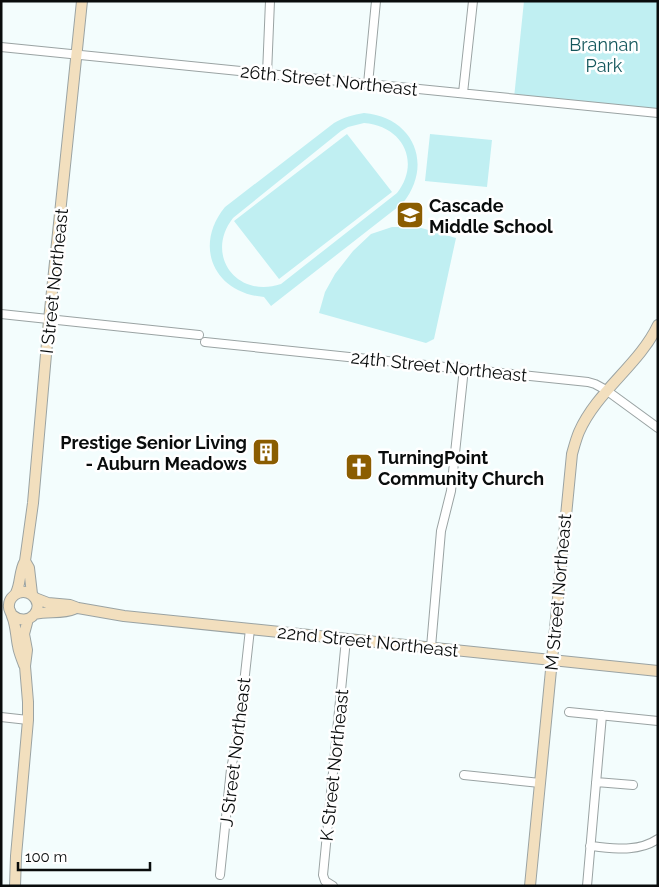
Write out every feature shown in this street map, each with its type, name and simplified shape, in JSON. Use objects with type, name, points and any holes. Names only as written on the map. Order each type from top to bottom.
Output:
[{"type":"street","name":"I Street Northeast","points":[[15,886],[28,702],[24,666],[8,612],[9,603],[15,594],[21,568],[25,561],[33,503],[49,320],[82,1]]},
{"type":"street","points":[[267,74],[270,1]]},
{"type":"street","points":[[368,84],[376,1]]},
{"type":"street","points":[[463,94],[473,1]]},
{"type":"street","name":"26th Street Northeast","points":[[1,47],[658,113]]},
{"type":"street","points":[[1,314],[199,335]]},
{"type":"street","name":"M Street Northeast","points":[[530,886],[572,454],[578,433],[588,415],[606,390],[643,348],[658,325]]},
{"type":"street","name":"24th Street Northeast","points":[[206,342],[588,382],[606,390],[658,428]]},
{"type":"street","points":[[431,647],[441,531],[451,491],[464,368]]},
{"type":"street","name":"I Street Northeast","points":[[24,666],[26,650],[24,634],[37,606],[33,596],[29,568],[25,561]]},
{"type":"street","points":[[1,598],[24,591],[33,596]]},
{"type":"street","name":"22nd Street Northeast","points":[[33,596],[48,603],[70,604],[78,608],[124,616],[658,671]]},
{"type":"street","name":"22nd Street Northeast","points":[[31,617],[48,612],[69,612],[78,608]]},
{"type":"street","points":[[8,612],[20,620],[31,617]]},
{"type":"street","name":"J Street Northeast","points":[[220,875],[231,769],[239,729],[250,629]]},
{"type":"street","name":"K Street Northeast","points":[[333,886],[325,881],[323,875],[346,639]]},
{"type":"street","points":[[569,712],[658,721]]},
{"type":"street","points":[[586,886],[602,715]]},
{"type":"street","points":[[1,717],[28,720]]},
{"type":"street","points":[[464,775],[540,782]]},
{"type":"street","points":[[596,782],[633,785]]},
{"type":"street","points":[[590,846],[628,849],[649,845],[658,839]]},
{"type":"green space","name":"Brannan Park","points":[[524,1],[658,1],[658,113],[514,98]]},
{"type":"green space","points":[[364,113],[381,116],[395,123],[406,133],[414,145],[417,158],[417,173],[412,188],[403,203],[271,306],[264,297],[247,294],[232,287],[221,277],[214,265],[210,252],[215,222],[225,207],[334,123]],"holes":[[[364,123],[378,126],[398,138],[404,147],[407,169],[404,181],[397,193],[281,284],[265,287],[251,285],[239,279],[230,270],[224,259],[222,246],[225,232],[233,218],[341,131]]]},
{"type":"green space","points":[[347,134],[392,192],[279,279],[234,221]]},
{"type":"green space","points":[[430,134],[492,140],[487,187],[425,181]]},
{"type":"green space","points":[[392,227],[418,227],[456,238],[434,339],[426,343],[319,313],[325,292],[335,274],[353,251],[371,234]]},
{"type":"place","name":"Cascade Middle School","points":[[410,215]]},
{"type":"place","name":"Prestige Senior Living - Auburn Meadows","points":[[266,452]]},
{"type":"place","name":"TurningPoint Community Church","points":[[359,467]]}]
